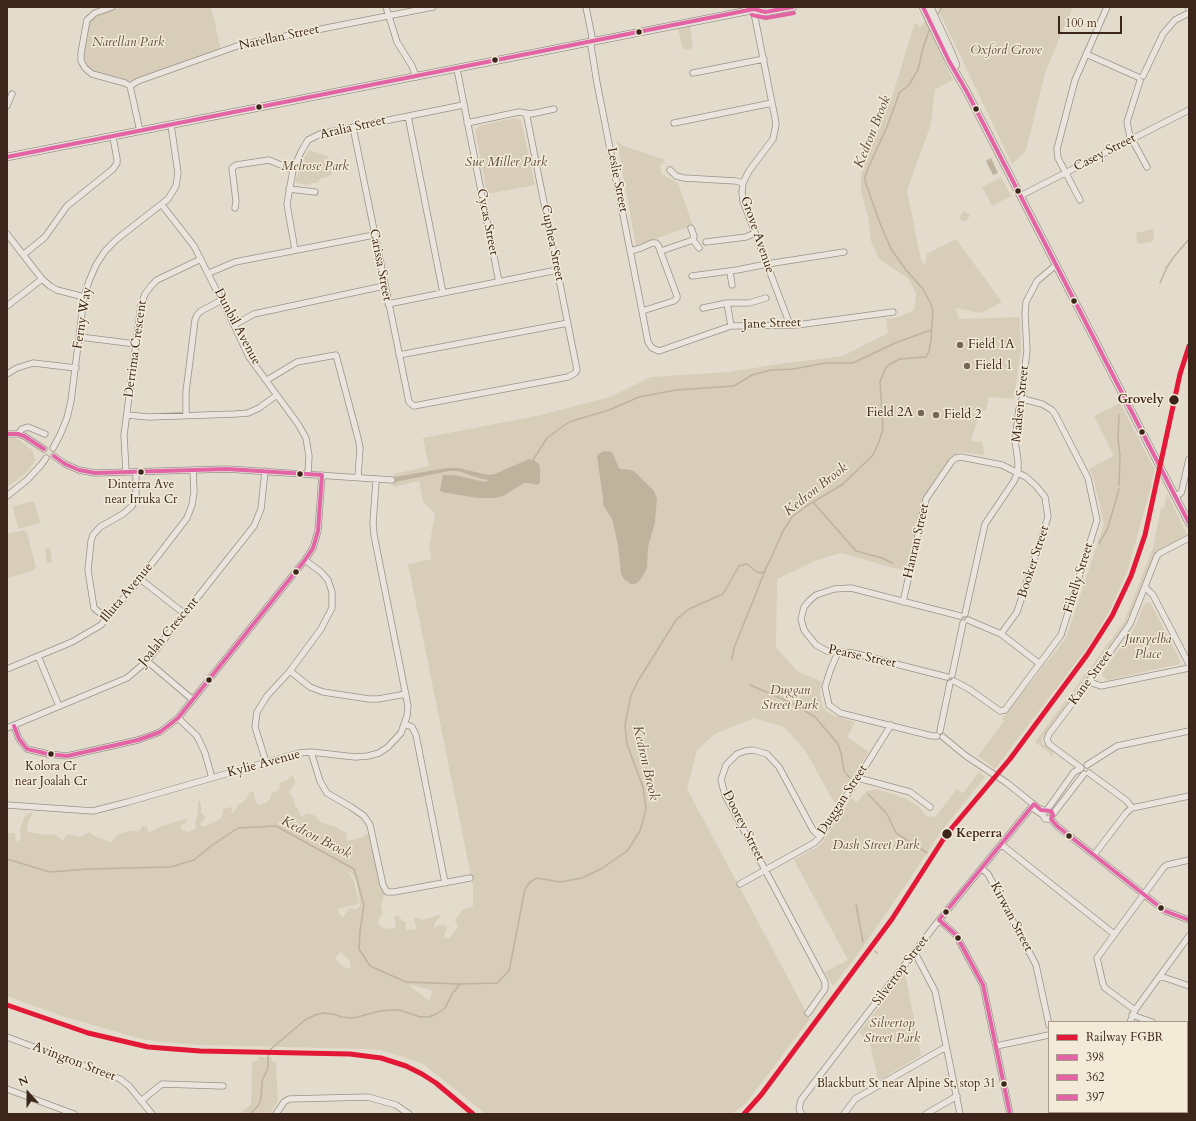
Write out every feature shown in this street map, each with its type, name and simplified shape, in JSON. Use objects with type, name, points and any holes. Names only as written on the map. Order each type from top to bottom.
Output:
[{"type":"main road","points":[[7,157],[457,69],[755,8],[765,12],[793,7]]},
{"type":"main road","points":[[926,8],[1020,196],[1189,523]]},
{"type":"street","points":[[112,7],[95,13],[87,20],[81,61],[85,68],[92,74],[125,83],[130,86],[140,131]]},
{"type":"street","points":[[386,7],[400,48],[412,66],[416,77]]},
{"type":"street","name":"Narellan Street","points":[[130,86],[138,81],[240,45],[433,7]]},
{"type":"street","name":"Leslie Street","points":[[586,7],[592,37],[591,46],[642,311],[650,346],[655,350]]},
{"type":"street","points":[[1080,200],[1058,158],[1058,149],[1075,80],[1107,7]]},
{"type":"street","name":"Grove Avenue","points":[[755,8],[776,126],[773,139],[749,171],[743,183],[742,192],[743,201],[790,325]]},
{"type":"street","points":[[1146,167],[1130,137],[1127,122],[1140,78],[1163,34],[1175,20],[1188,11]]},
{"type":"street","points":[[1086,54],[1140,78]]},
{"type":"street","points":[[693,73],[764,59]]},
{"type":"street","name":"Cycas Street","points":[[457,69],[499,282]]},
{"type":"street","points":[[7,106],[12,94]]},
{"type":"street","points":[[674,123],[772,103]]},
{"type":"street","name":"Aralia Street","points":[[295,250],[287,210],[289,190],[292,170],[308,140],[320,134],[464,105]]},
{"type":"street","points":[[467,123],[519,112],[531,114],[554,109]]},
{"type":"street","name":"Casey Street","points":[[1020,196],[1189,110]]},
{"type":"street","name":"Cuphea Street","points":[[409,402],[414,406],[419,406],[568,377],[575,373],[576,364],[528,117],[525,113]]},
{"type":"street","points":[[408,116],[443,293]]},
{"type":"street","name":"Ferny Way","points":[[53,448],[67,418],[71,401],[84,297],[89,281],[96,265],[105,251],[117,239],[162,205],[172,193],[177,180],[177,167],[172,125]]},
{"type":"street","name":"Carissa Street","points":[[353,127],[384,286],[409,402]]},
{"type":"street","points":[[23,254],[45,237],[66,206],[113,169],[117,159],[113,137]]},
{"type":"street","points":[[235,208],[236,201],[232,168],[269,160],[292,170]]},
{"type":"street","points":[[670,170],[676,176],[684,178],[736,181],[743,183]]},
{"type":"street","points":[[289,190],[315,192]]},
{"type":"street","name":"Dunbil Avenue","points":[[162,205],[194,246],[209,273],[249,357],[277,394],[306,438],[309,456],[308,474]]},
{"type":"street","points":[[691,228],[694,236],[693,240],[699,248]]},
{"type":"street","points":[[706,242],[746,237],[755,232]]},
{"type":"street","points":[[209,273],[235,262],[374,235]]},
{"type":"street","points":[[8,236],[42,279],[50,286],[57,290],[84,297]]},
{"type":"street","points":[[661,251],[693,240]]},
{"type":"street","points":[[630,251],[654,242],[658,245],[677,298],[674,301],[642,311]]},
{"type":"street","points":[[692,276],[699,274],[710,275],[730,272],[766,264],[844,252]]},
{"type":"street","name":"Derrima Crescent","points":[[126,472],[124,435],[141,305],[145,294],[157,280],[201,259]]},
{"type":"street","name":"Madsen Street","points":[[1018,472],[1015,441],[1019,409],[1023,399],[1023,382],[1027,351],[1025,313],[1026,302],[1037,281],[1056,266]]},
{"type":"street","points":[[388,304],[557,270]]},
{"type":"street","points":[[730,272],[732,285]]},
{"type":"street","points":[[7,306],[42,279]]},
{"type":"street","points":[[234,325],[254,314],[384,286]]},
{"type":"street","points":[[703,308],[727,303],[749,303],[766,298]]},
{"type":"street","points":[[186,415],[186,392],[195,320],[201,311],[222,300]]},
{"type":"street","points":[[727,303],[731,326]]},
{"type":"street","name":"Jane Street","points":[[655,350],[659,351],[731,326],[790,325],[893,312]]},
{"type":"street","points":[[399,355],[568,323]]},
{"type":"street","points":[[80,337],[136,344]]},
{"type":"street","points":[[267,380],[297,362],[336,355],[360,448],[358,478]]},
{"type":"street","points":[[7,374],[17,368],[33,363],[76,368]]},
{"type":"street","points":[[127,415],[149,417],[248,413],[259,408],[277,394]]},
{"type":"street","name":"Fihelly Street","points":[[952,682],[969,689],[1000,711],[1005,710],[1062,632],[1096,520],[1088,478],[1055,414],[1052,410],[1042,404],[1023,399]]},
{"type":"street","points":[[18,434],[22,428],[28,427],[45,434]]},
{"type":"street","points":[[7,434],[18,434],[24,436],[44,449]]},
{"type":"street","points":[[44,449],[48,446],[53,448],[55,452],[54,456]]},
{"type":"street","points":[[44,449],[43,454],[46,458]]},
{"type":"street","points":[[54,456],[65,464],[79,470],[95,472],[227,469],[392,480]]},
{"type":"street","points":[[7,496],[27,480],[46,458],[54,456]]},
{"type":"street","name":"Hanran Street","points":[[904,602],[926,499],[953,459],[961,457],[997,464],[1018,472]]},
{"type":"street","points":[[1175,496],[1181,493],[1189,461]]},
{"type":"street","name":"Illuta Avenue","points":[[7,669],[87,635],[101,626],[140,579],[187,518],[192,505],[194,492],[193,470]]},
{"type":"street","points":[[107,618],[94,608],[88,570],[91,541],[100,527],[123,514],[132,506],[136,497],[136,472]]},
{"type":"street","name":"Joalah Crescent","points":[[7,728],[127,678],[147,661],[254,526],[261,509],[264,472]]},
{"type":"street","points":[[940,735],[952,682],[947,681],[968,616],[962,615],[985,524],[1014,481],[1018,472]]},
{"type":"street","name":"Booker Street","points":[[1001,634],[1017,612],[1048,517],[1047,505],[1042,494],[1032,482],[1018,472]]},
{"type":"street","points":[[14,726],[22,742],[27,748],[48,754],[67,756],[138,740],[160,732],[178,718],[313,548],[318,531],[322,475]]},
{"type":"street","name":"Kylie Avenue","points":[[7,805],[93,811],[299,753],[311,752],[355,757],[379,753],[388,747],[401,733],[405,724],[408,706],[374,535],[373,523],[375,479]]},
{"type":"street","name":"Kane Street","points":[[1083,771],[1049,744],[1047,739],[1049,734],[1130,624],[1157,556],[1189,538]]},
{"type":"street","points":[[266,762],[256,727],[258,712],[267,696],[290,671],[322,629],[332,608],[332,592],[328,580],[321,572],[305,560]]},
{"type":"street","points":[[140,579],[185,614]]},
{"type":"street","points":[[1089,681],[1101,686],[1189,666],[1153,595],[1145,587]]},
{"type":"street","name":"Pearse Street","points":[[949,676],[853,653],[827,651],[816,645],[804,630],[801,619],[804,607],[816,595],[834,589],[851,588],[962,615]]},
{"type":"street","points":[[965,622],[1001,634],[1040,664]]},
{"type":"street","points":[[838,652],[825,687],[829,705],[840,713],[932,736],[940,735],[953,747],[994,774],[1009,789],[1033,806],[1045,812],[1050,810],[1057,826],[1143,894],[1169,913],[1189,920]]},
{"type":"street","points":[[38,656],[59,706]]},
{"type":"street","points":[[147,661],[193,700]]},
{"type":"street","points":[[290,671],[310,687],[323,692],[374,699],[406,694]]},
{"type":"street","points":[[178,718],[197,736],[205,753],[212,778]]},
{"type":"street","points":[[405,724],[412,727],[416,735],[445,883]]},
{"type":"street","name":"Duggan Street","points":[[740,884],[814,843],[891,726]]},
{"type":"street","points":[[1132,808],[1127,801],[1083,771],[1075,771],[1045,812],[1045,819],[1052,816],[1083,771],[1084,765],[1087,765],[1117,746],[1189,731]]},
{"type":"street","name":"Doorey Street","points":[[808,1013],[825,989],[825,982],[725,794],[721,780],[726,764],[737,754],[753,750],[767,754],[779,767],[813,830],[820,836]]},
{"type":"street","points":[[311,752],[320,782],[327,793],[364,816],[370,825],[383,885],[387,892],[470,878]]},
{"type":"street","points":[[858,778],[910,792],[930,807]]},
{"type":"street","points":[[1094,855],[1126,813],[1132,808],[1189,796]]},
{"type":"street","name":"Kirwan Street","points":[[1033,806],[982,869],[988,874],[1036,965],[1048,1021]]},
{"type":"street","points":[[1002,845],[1114,934]]},
{"type":"street","points":[[1150,1021],[1134,1012],[1105,988],[1100,977],[1097,958],[1165,866],[1189,860]]},
{"type":"street","name":"Silvertop Street","points":[[802,1114],[799,1109],[801,1100],[939,920],[982,869]]},
{"type":"street","points":[[939,920],[956,935],[983,985],[1010,1114]]},
{"type":"street","points":[[1130,1021],[1134,1012],[1189,936]]},
{"type":"street","points":[[915,953],[935,991],[960,1114]]},
{"type":"street","points":[[1160,976],[1189,986]]},
{"type":"street","points":[[996,1046],[1048,1035]]},
{"type":"street","name":"Avington Street","points":[[7,1037],[120,1079],[129,1086],[152,1114]]},
{"type":"street","points":[[844,1114],[855,1100],[946,1047]]},
{"type":"street","points":[[141,1101],[162,1084],[223,1086]]},
{"type":"street","points":[[7,1089],[57,1111],[74,1114]]},
{"type":"street","points":[[926,1114],[956,1096]]},
{"type":"street","points":[[276,1114],[284,1102],[289,1099],[368,1097],[396,1106],[409,1114]]},
{"type":"green space","name":"Narellan Park","points":[[120,7],[211,7],[221,49],[131,81],[95,73],[89,69],[83,58],[89,24],[94,16]]},
{"type":"green space","name":"Oxford Grove","points":[[937,7],[1073,7],[1045,73],[1026,151],[1012,164]]},
{"type":"green space","name":"Duggan Street Park","points":[[925,20],[953,80],[935,89],[931,124],[907,190],[921,260],[925,265],[927,254],[956,239],[1002,302],[981,313],[955,308],[959,319],[1020,317],[1021,351],[1014,399],[989,397],[986,410],[980,412],[971,441],[982,442],[984,455],[960,452],[953,456],[925,495],[905,571],[841,553],[817,560],[777,579],[776,647],[797,671],[822,682],[820,694],[822,705],[826,711],[833,715],[855,722],[847,737],[869,752],[835,804],[805,750],[784,727],[754,718],[715,734],[697,750],[687,789],[810,1019],[746,1103],[732,1114],[486,1114],[422,1063],[380,1050],[200,1045],[160,1042],[138,1038],[62,1016],[7,996],[7,865],[17,872],[7,864],[7,833],[15,833],[16,841],[18,841],[21,838],[20,829],[25,816],[31,812],[32,815],[28,823],[27,832],[47,835],[55,834],[63,841],[65,836],[68,834],[79,837],[90,832],[94,836],[110,842],[121,833],[139,831],[143,826],[147,827],[148,831],[150,832],[159,827],[186,819],[186,822],[180,827],[183,831],[188,832],[196,827],[195,824],[198,811],[198,801],[200,801],[201,813],[206,818],[200,824],[204,827],[222,818],[223,809],[231,807],[233,808],[231,812],[233,813],[251,791],[254,793],[257,803],[260,805],[265,803],[270,799],[272,793],[279,790],[280,783],[287,780],[292,775],[295,783],[289,792],[294,800],[295,807],[298,808],[300,815],[302,816],[308,813],[316,816],[320,822],[336,827],[347,834],[347,841],[361,838],[366,834],[370,835],[380,888],[385,894],[381,904],[383,914],[379,918],[378,923],[380,926],[386,929],[395,928],[395,916],[398,916],[406,922],[405,927],[407,930],[415,929],[417,928],[414,920],[415,918],[423,920],[440,915],[433,929],[438,925],[447,926],[444,937],[449,938],[457,929],[458,926],[455,921],[462,910],[473,906],[473,886],[408,564],[432,559],[429,548],[435,514],[423,501],[419,481],[393,487],[394,474],[429,466],[423,438],[541,415],[610,397],[651,377],[729,372],[843,356],[888,333],[886,319],[899,317],[914,310],[916,293],[908,278],[879,259],[871,241],[868,217],[861,191],[861,179],[863,163],[888,107],[885,105],[884,98],[888,96],[892,97],[915,22],[920,28]],"holes":[[[348,872],[354,876],[357,883],[360,906],[356,909],[349,908],[343,917],[337,909],[359,904],[354,881]],[[341,952],[350,961],[351,969],[343,967],[335,958]],[[412,985],[431,990],[431,1002],[410,986]]]},
{"type":"green space","points":[[690,26],[693,48],[685,50],[683,48],[678,29]]},
{"type":"green space","name":"Sue Miller Park","points":[[515,118],[521,120],[535,185],[487,194],[475,130],[479,126]]},
{"type":"green space","points":[[617,141],[624,146],[665,160],[660,166],[662,174],[678,183],[692,223],[688,227],[636,246]]},
{"type":"green space","name":"Melrose Park","points":[[309,150],[328,156],[332,175],[320,179],[317,183],[311,183],[309,185],[296,183],[295,181],[301,163]]},
{"type":"green space","points":[[1001,177],[1011,196],[992,206],[982,187]]},
{"type":"green space","points":[[963,211],[970,215],[966,222],[959,219]]},
{"type":"green space","points":[[1153,229],[1154,237],[1152,242],[1138,244],[1136,233]]},
{"type":"green space","points":[[1120,403],[1155,470],[1128,569],[1110,610],[1089,645],[995,769],[978,756],[1004,721],[1002,719],[1066,638],[1104,524],[1093,476],[1089,469],[1114,456],[1094,416]]},
{"type":"green space","points":[[13,438],[20,440],[25,445],[26,444],[29,449],[31,448],[36,460],[26,473],[7,487],[7,439]]},
{"type":"green space","points":[[1167,493],[1187,535],[1162,548],[1155,554],[1128,620],[1042,738],[1042,743],[1053,751],[1051,757],[1050,753],[1035,742],[1124,622],[1153,548],[1161,508],[1164,509]]},
{"type":"green space","points":[[34,501],[40,523],[18,529],[13,506]]},
{"type":"green space","points":[[24,530],[27,533],[36,567],[33,571],[7,578],[7,534]]},
{"type":"green space","points":[[50,548],[52,562],[47,563],[45,549]]},
{"type":"green space","name":"Jurayelba Place","points":[[1150,602],[1181,662],[1179,664],[1108,680],[1102,676],[1103,672],[1135,627],[1144,604]]},
{"type":"green space","name":"Dash Street Park","points":[[979,772],[985,777],[940,833],[858,954],[833,986],[825,972],[848,960],[794,860],[822,843],[851,798],[857,802],[867,791],[877,789],[907,799],[919,807],[925,815],[930,817],[936,816],[957,789],[963,793]]},
{"type":"green space","name":"Silvertop Street Park","points":[[905,973],[921,1055],[878,1081],[870,1043],[859,1033]]},
{"type":"green space","points":[[258,1057],[271,1057],[272,1061],[276,1063],[278,1101],[270,1114],[239,1114],[251,1104],[252,1062],[258,1060]]},
{"type":"shaded area","points":[[991,158],[998,173],[993,175],[986,161]]},
{"type":"shaded area","points":[[605,451],[612,452],[619,468],[635,472],[654,491],[657,499],[655,522],[648,547],[647,568],[641,579],[634,584],[631,584],[624,579],[621,574],[618,545],[612,519],[603,505],[597,456]]},
{"type":"shaded area","points":[[529,459],[538,463],[540,467],[540,482],[538,485],[524,483],[503,496],[494,498],[477,498],[442,492],[440,490],[443,475],[454,475],[485,482],[490,480],[482,479],[458,471],[449,471],[395,482],[395,477],[446,468],[458,468],[488,475],[495,474]]},
{"type":"waterway","name":"Kedron Brook","points":[[937,16],[942,7]]},
{"type":"waterway","name":"Kedron Brook","points":[[7,859],[50,872],[88,869],[171,867],[194,860],[211,846],[238,828],[276,826],[354,869],[364,905],[359,949],[370,966],[406,982],[460,984],[497,983],[509,971],[525,889],[530,882],[537,878],[560,882],[582,878],[601,869],[627,851],[640,831],[646,809],[643,787],[627,744],[625,725],[631,695],[638,681],[676,620],[689,609],[723,594],[739,566],[747,564],[757,572],[764,572],[783,531],[792,517],[808,505],[843,484],[873,455],[883,429],[880,382],[885,369],[890,364],[900,359],[926,357],[929,351],[933,311],[931,304],[923,289],[906,270],[891,249],[879,221],[865,181],[865,177],[887,127],[899,94],[908,86],[918,70],[923,48],[930,28]]},
{"type":"waterway","points":[[1160,283],[1167,267],[1189,239]]},
{"type":"waterway","name":"Kedron Brook","points":[[533,460],[547,438],[569,422],[609,410],[639,397],[676,390],[734,386],[752,375],[771,370],[793,369],[826,363],[853,363],[895,343],[931,330]]},
{"type":"waterway","points":[[1119,415],[1119,485]]},
{"type":"waterway","points":[[1099,543],[1107,530],[1119,489]]},
{"type":"waterway","points":[[813,502],[856,551],[882,558],[892,563]]},
{"type":"waterway","points":[[732,659],[734,648],[765,571]]},
{"type":"waterway","points":[[750,685],[792,703],[815,717],[838,744],[844,771],[850,778]]},
{"type":"waterway","points":[[868,794],[887,814],[896,833],[927,853]]},
{"type":"waterway","points":[[856,904],[863,942]]},
{"type":"waterway","points":[[250,1114],[258,1106],[261,1099],[262,1081],[268,1068],[268,1056],[271,1049],[305,1020],[315,1015],[324,1013],[353,1018],[380,1011],[393,1010],[399,1010],[421,1017],[429,1017],[445,1008],[452,994],[460,984]]},
{"type":"rail line","name":"FGBR","points":[[744,1114],[761,1095],[892,919],[946,835],[1010,759],[1087,655],[1112,616],[1131,576],[1145,535],[1180,374],[1189,346]]},
{"type":"rail line","name":"FGBR","points":[[7,1005],[88,1033],[148,1047],[200,1051],[350,1054],[381,1058],[406,1066],[422,1074],[436,1083],[473,1114]]},
{"type":"transit line","name":"398","points":[[7,157],[754,9],[765,12],[793,7]]},
{"type":"transit line","name":"398","points":[[923,7],[949,61],[967,92],[1189,523]]},
{"type":"transit line","name":"397","points":[[752,15],[766,18],[794,13]]},
{"type":"transit line","name":"398","points":[[7,434],[18,434],[24,436],[44,449]]},
{"type":"transit line","name":"398","points":[[54,456],[65,464],[79,470],[95,473],[227,469],[322,475]]},
{"type":"transit line","name":"398","points":[[14,726],[19,739],[27,749],[48,754],[67,756],[138,740],[160,732],[178,718],[313,548],[318,531],[322,475]]},
{"type":"transit line","name":"362","points":[[939,920],[1034,804],[1041,810],[1051,811],[1053,815],[1051,819]]},
{"type":"transit line","name":"362","points":[[1051,819],[1057,826],[1165,911],[1189,920]]},
{"type":"transit line","name":"362","points":[[939,920],[956,935],[983,985],[1010,1114]]},
{"type":"place","name":"Field 1A","points":[[960,345]]},
{"type":"place","name":"Field 1","points":[[967,366]]},
{"type":"place","name":"Grovely","points":[[1174,400]]},
{"type":"place","name":"Field 2A","points":[[921,413]]},
{"type":"place","name":"Field 2","points":[[936,415]]},
{"type":"place","name":"Dinterra Ave near Irruka Cr","points":[[141,472]]},
{"type":"place","name":"Kolora Cr near Joalah Cr","points":[[51,754]]},
{"type":"place","name":"Keperra","points":[[947,834]]},
{"type":"place","name":"Blackbutt St near Alpine St, stop 31","points":[[1004,1084]]}]
